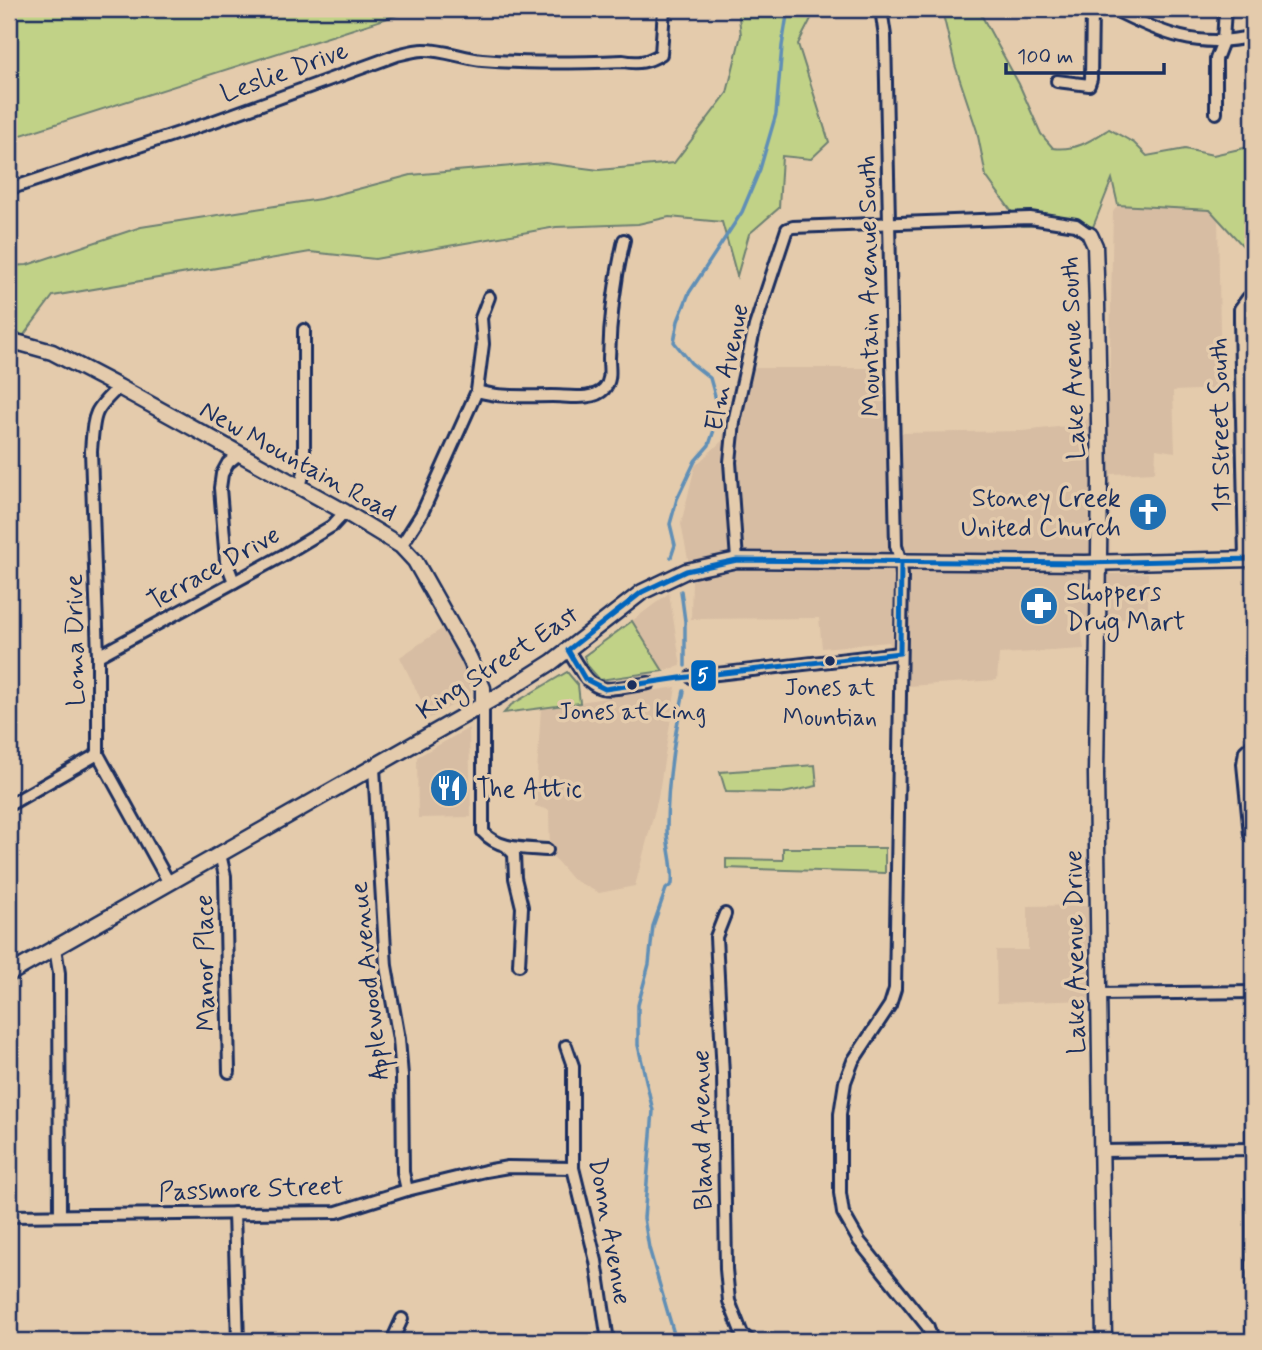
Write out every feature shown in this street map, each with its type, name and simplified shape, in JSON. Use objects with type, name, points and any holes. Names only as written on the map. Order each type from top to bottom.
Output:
[{"type":"main road","name":"Lake Avenue South","points":[[1090,235],[1095,246],[1097,304],[1100,480],[1098,563]]},
{"type":"main road","name":"New Mountain Road","points":[[9,340],[52,352],[120,387],[401,546],[415,561],[469,656],[483,688],[483,705]]},
{"type":"main road","name":"King Street East","points":[[9,974],[483,705],[552,662],[642,593],[686,571],[737,560],[1098,563],[1249,559]]},
{"type":"main road","name":"Lake Avenue Drive","points":[[1098,563],[1096,774],[1104,1341]]},
{"type":"street","name":"Leslie Drive","points":[[9,189],[237,114],[397,55],[423,50],[501,61],[651,61],[661,54],[664,9]]},
{"type":"street","name":"Mountain Avenue South","points":[[881,9],[885,36],[896,546],[901,562],[895,989],[890,1005],[853,1061],[845,1082],[840,1114],[841,1194],[843,1213],[859,1241],[928,1327],[932,1341]]},
{"type":"street","points":[[1057,81],[1089,85],[1092,9]]},
{"type":"street","points":[[1113,9],[1154,30],[1202,42],[1253,36]]},
{"type":"street","points":[[1216,113],[1216,59],[1223,41],[1226,9]]},
{"type":"street","points":[[889,223],[1031,218],[1076,225],[1090,235]]},
{"type":"street","name":"Elm Avenue","points":[[737,560],[730,461],[734,422],[754,326],[787,229],[889,223]]},
{"type":"street","points":[[477,391],[491,395],[527,397],[592,396],[603,390],[610,380],[615,284],[624,240]]},
{"type":"street","points":[[401,546],[422,513],[477,391],[483,344],[481,318],[489,297]]},
{"type":"street","name":"1st Street South","points":[[1249,559],[1240,309],[1248,298],[1253,297]]},
{"type":"street","points":[[300,487],[304,472],[304,330]]},
{"type":"street","name":"Loma Drive","points":[[120,387],[98,407],[93,422],[99,656],[98,754],[169,883]]},
{"type":"street","points":[[234,582],[226,561],[220,488],[222,474],[228,463],[239,454]]},
{"type":"street","name":"Terrace Drive","points":[[99,656],[332,526],[345,512]]},
{"type":"street","points":[[568,650],[585,679],[596,687],[605,690],[649,683]]},
{"type":"street","points":[[691,677],[900,653]]},
{"type":"street","points":[[483,705],[483,832],[488,839],[507,847],[547,849]]},
{"type":"street","points":[[1250,835],[1243,764],[1245,751],[1253,744]]},
{"type":"street","points":[[9,805],[98,754]]},
{"type":"street","name":"Applewood Avenue","points":[[373,768],[386,966],[399,1039],[402,1076],[403,1172],[407,1190]]},
{"type":"street","points":[[507,847],[514,854],[515,878],[522,906],[519,965]]},
{"type":"street","name":"Manor Place","points":[[220,854],[225,877],[229,1072]]},
{"type":"street","name":"Bland Avenue","points":[[724,914],[716,937],[723,1076],[726,1269],[729,1301],[742,1334],[750,1341]]},
{"type":"street","points":[[55,948],[59,973],[60,1215]]},
{"type":"street","points":[[1099,994],[1253,992]]},
{"type":"street","name":"Donn Avenue","points":[[566,1046],[573,1066],[573,1168],[596,1261],[608,1341]]},
{"type":"street","points":[[1252,1064],[1253,1341]]},
{"type":"street","points":[[1101,1152],[1252,1149]]},
{"type":"street","name":"Passmore Street","points":[[9,1216],[337,1212],[463,1175],[508,1167],[573,1168]]},
{"type":"street","points":[[234,1213],[238,1341]]},
{"type":"street","points":[[392,1341],[402,1319]]},
{"type":"shaded area","points":[[1118,205],[1210,210],[1218,218],[1221,389],[1173,391],[1175,452],[1156,449],[1155,472],[1111,474],[1110,574],[1148,573],[1148,618],[1080,621],[1084,649],[999,654],[997,680],[908,686],[889,642],[822,648],[819,618],[691,619],[692,579],[681,524],[695,466],[722,441],[737,368],[880,368],[879,402],[900,402],[900,433],[1023,431],[1083,424],[1109,393],[1113,212]]},
{"type":"shaded area","points":[[669,593],[681,666],[663,671],[632,621]]},
{"type":"shaded area","points":[[443,628],[473,682],[470,695],[430,718],[400,657]]},
{"type":"shaded area","points":[[676,687],[658,798],[635,886],[599,893],[572,879],[550,853],[549,810],[535,806],[541,708]]},
{"type":"shaded area","points":[[469,728],[471,817],[418,818],[417,757]]},
{"type":"shaded area","points":[[1088,905],[1088,1000],[997,1003],[996,950],[1028,950],[1028,906]]},
{"type":"green space","points":[[9,9],[416,9],[9,139]]},
{"type":"green space","points":[[738,9],[816,9],[798,44],[829,142],[811,159],[782,156],[779,208],[749,234],[737,276],[722,222],[669,217],[638,224],[556,227],[375,259],[310,252],[53,296],[23,336],[9,345],[9,266],[27,265],[141,227],[320,199],[411,175],[545,163],[599,170],[674,163],[727,93],[741,35]]},
{"type":"green space","points":[[939,9],[978,9],[1019,84],[1041,134],[1053,148],[1076,146],[1109,129],[1134,143],[1147,156],[1185,149],[1213,155],[1253,146],[1253,246],[1243,246],[1210,210],[1118,205],[1112,179],[1093,227],[1022,226],[986,176],[977,131],[955,65],[942,10]]},
{"type":"green space","points":[[632,621],[663,671],[600,680],[587,665],[584,656]]},
{"type":"green space","points":[[567,672],[578,685],[580,703],[504,713],[511,705]]},
{"type":"green space","points":[[815,765],[817,786],[783,793],[726,792],[720,772]]},
{"type":"green space","points":[[783,848],[885,848],[885,873],[726,868],[726,859],[783,860]]},
{"type":"waterway","points":[[671,557],[675,545],[670,524],[677,499],[695,461],[709,445],[715,427],[717,403],[710,378],[691,363],[674,342],[678,321],[689,293],[742,212],[760,169],[776,114],[788,9]]},
{"type":"waterway","points":[[681,591],[685,621],[685,666]]},
{"type":"waterway","points":[[676,1341],[649,1248],[644,1218],[653,1111],[638,1045],[638,1005],[649,964],[653,926],[666,889],[672,884],[667,830],[668,795],[684,691]]},
{"type":"transit line","name":"5","points":[[901,562],[900,653],[605,689],[585,679],[568,650],[642,592],[686,571],[737,560],[1085,563],[1253,559]]},
{"type":"place","name":"Stoney Creek United Church","points":[[1148,512]]},
{"type":"place","name":"Shoppers Drug Mart","points":[[1039,606]]},
{"type":"place","name":"Jones at Mountian","points":[[830,661]]},
{"type":"place","name":"Jones at King","points":[[632,685]]},
{"type":"place","name":"The Attic","points":[[449,788]]}]
